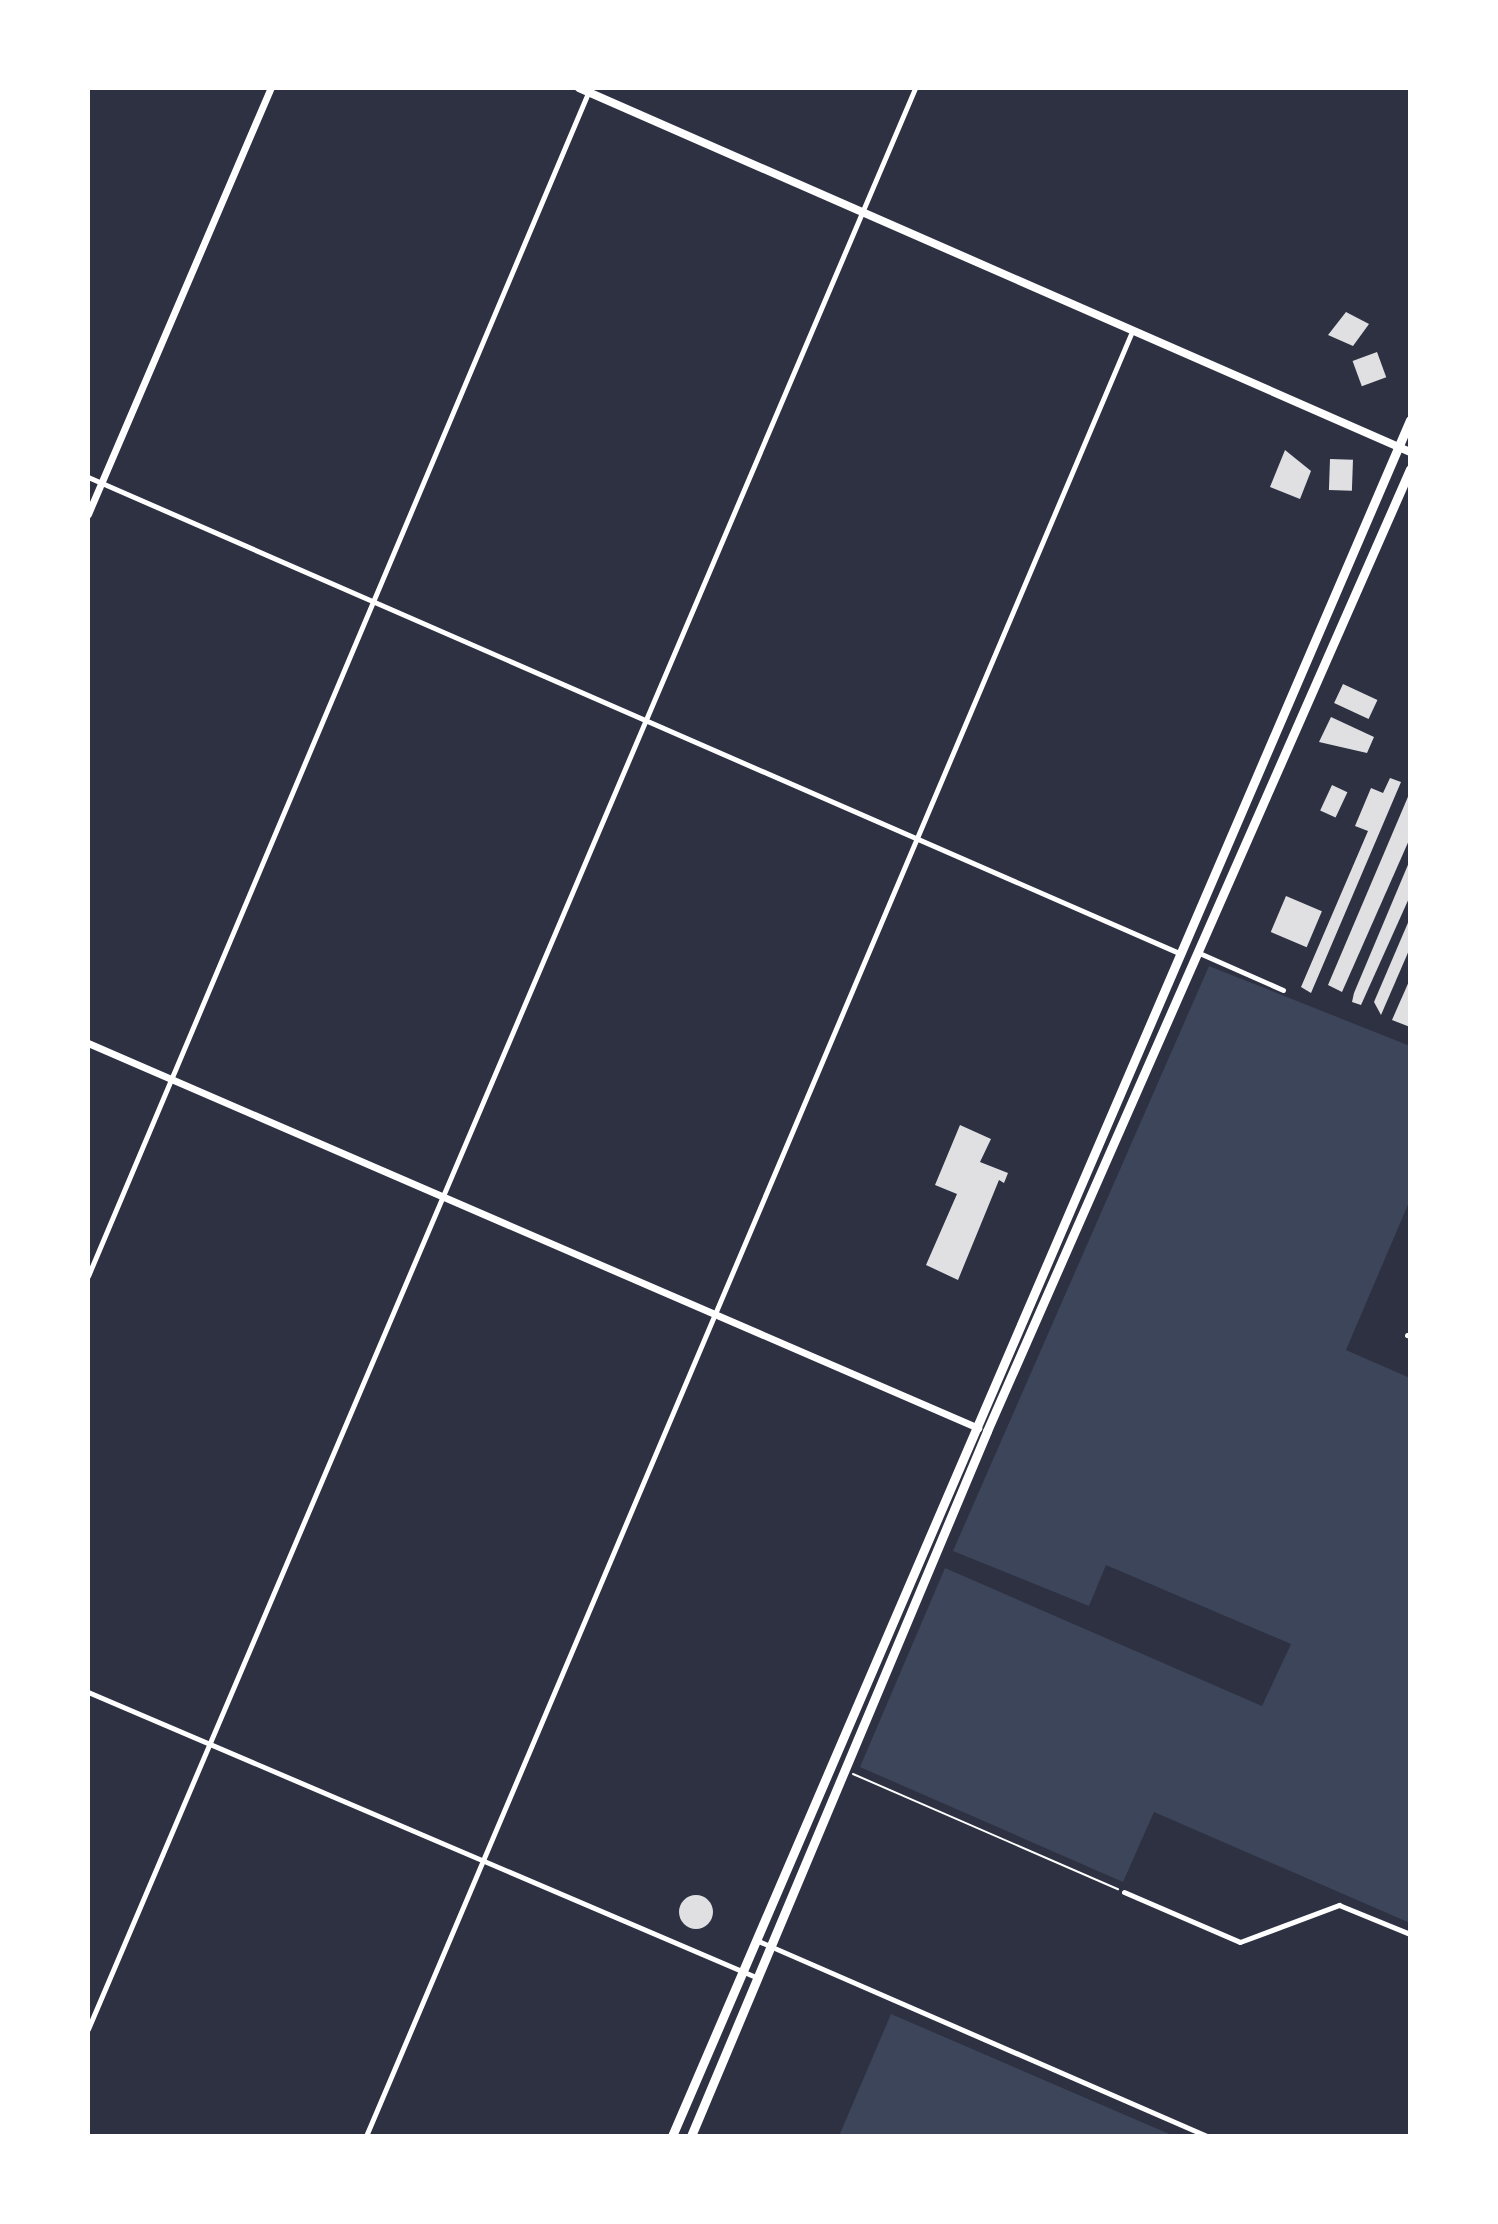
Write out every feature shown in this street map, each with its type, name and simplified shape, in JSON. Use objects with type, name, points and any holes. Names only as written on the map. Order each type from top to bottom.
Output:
[{"type":"highway","points":[[672,2136],[972,1425],[1410,420]]},
{"type":"highway","points":[[691,2136],[987,1431],[1410,469]]},
{"type":"main road","points":[[586,89],[1410,452]]},
{"type":"street","points":[[88,514],[271,88]]},
{"type":"street","points":[[88,2029],[915,88]]},
{"type":"street","points":[[88,1276],[586,89]]},
{"type":"street","points":[[366,2136],[920,841],[1133,330]]},
{"type":"street","points":[[88,477],[367,605],[1179,953]]},
{"type":"street","points":[[1197,952],[1283,990]]},
{"type":"street","points":[[88,1043],[987,1431]]},
{"type":"street","points":[[88,1692],[757,1977]]},
{"type":"street","points":[[1124,1892],[1240,1942],[1339,1905],[1410,1934]]},
{"type":"street","points":[[754,1940],[1206,2136]]},
{"type":"path","points":[[844,1770],[1124,1892]]},
{"type":"shaded area","points":[[1209,966],[1410,1046],[1410,1200],[1346,1350],[1410,1378],[1410,1923],[1154,1812],[1123,1882],[860,1767],[945,1568],[1262,1706],[1291,1644],[1106,1565],[1089,1606],[953,1551]]},
{"type":"shaded area","points":[[891,2014],[1174,2136],[839,2136]]},
{"type":"building","points":[[1346,312],[1369,324],[1353,346],[1328,335]]},
{"type":"building","points":[[1377,352],[1386,377],[1362,386],[1353,361]]},
{"type":"building","points":[[1285,450],[1311,471],[1300,499],[1270,487]]},
{"type":"building","points":[[1330,459],[1353,460],[1352,491],[1329,490]]},
{"type":"building","points":[[1343,684],[1377,700],[1369,719],[1334,703]]},
{"type":"building","points":[[1331,717],[1374,737],[1367,753],[1319,742]]},
{"type":"building","points":[[1390,778],[1401,782],[1311,993],[1301,987],[1368,831],[1355,826],[1371,788],[1383,793]]},
{"type":"building","points":[[1332,785],[1347,792],[1336,818],[1320,810]]},
{"type":"building","points":[[1410,792],[1410,838],[1342,992],[1328,985]]},
{"type":"building","points":[[1410,860],[1410,896],[1361,1005],[1352,1002],[1354,993]]},
{"type":"building","points":[[1286,896],[1322,911],[1307,947],[1271,932]]},
{"type":"building","points":[[1410,918],[1410,948],[1381,1015],[1374,1002]]},
{"type":"building","points":[[1410,979],[1410,1027],[1392,1020]]},
{"type":"building","points":[[960,1125],[991,1139],[980,1162],[1008,1173],[1004,1183],[999,1180],[958,1280],[926,1265],[957,1194],[935,1185]]},
{"type":"building","points":[[696,1895],[708,1900],[713,1912],[708,1924],[696,1929],[684,1924],[679,1912],[684,1900]]}]
